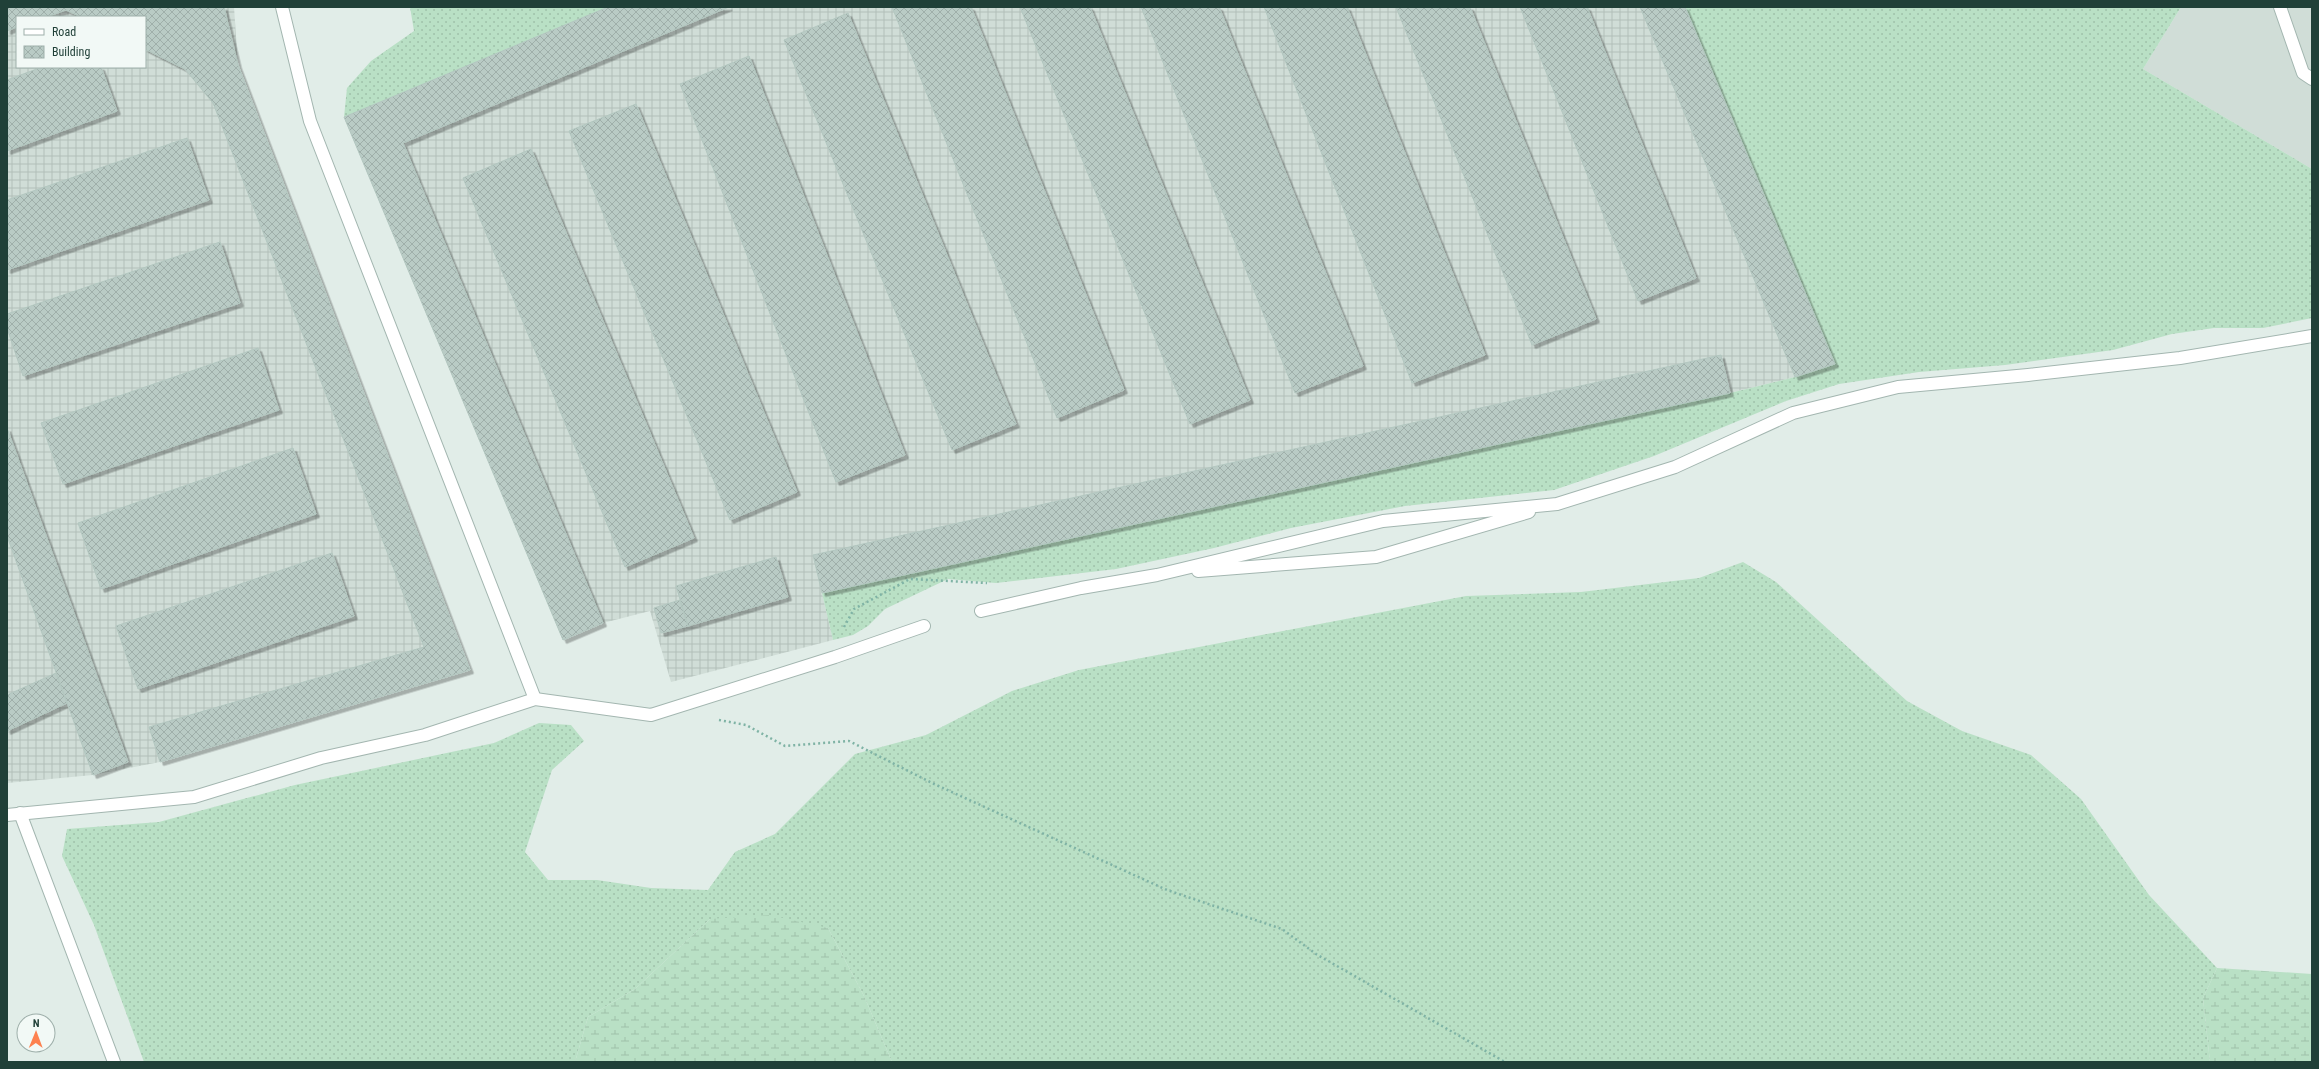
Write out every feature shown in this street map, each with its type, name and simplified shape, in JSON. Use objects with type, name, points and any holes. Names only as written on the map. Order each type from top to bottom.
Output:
[{"type":"street","points":[[282,7],[310,121],[535,700]]},
{"type":"street","points":[[2280,7],[2303,73],[2312,78]]},
{"type":"street","points":[[1157,575],[1376,556],[1557,504],[1674,467],[1793,413],[1898,387],[2028,376],[2180,358],[2312,336]]},
{"type":"street","points":[[981,611],[1081,588],[1157,575],[1384,521],[1557,504]]},
{"type":"street","points":[[7,815],[194,797],[321,758],[425,735],[535,700],[651,715],[835,657],[924,626]]},
{"type":"street","points":[[20,813],[114,1062]]},
{"type":"path","points":[[835,657],[840,634],[854,609],[910,579],[988,583]]},
{"type":"path","points":[[716,719],[746,725],[786,746],[849,742],[932,784],[1167,890],[1282,929],[1316,954],[1505,1062]]},
{"type":"shaded area","points":[[7,7],[234,7],[238,65],[470,670],[160,762],[93,775],[7,783]]},
{"type":"shaded area","points":[[608,7],[1685,7],[1835,364],[1795,377],[1730,393],[822,593],[833,640],[671,682],[650,611],[603,623],[563,640],[344,117]]},
{"type":"shaded area","points":[[2181,7],[2312,7],[2312,169],[2143,69]]},
{"type":"green space","points":[[410,7],[608,7],[344,117],[347,88],[371,61],[414,31]]},
{"type":"green space","points":[[1685,7],[2181,7],[2143,69],[2312,169],[2312,318],[2263,328],[2214,328],[2172,334],[2113,350],[2005,365],[1919,372],[1839,384],[1786,401],[1654,456],[1554,490],[1405,506],[1291,528],[1214,548],[1116,569],[996,583],[948,579],[885,609],[868,626],[853,635],[833,640],[822,593],[1730,393],[1795,377],[1834,364]]},
{"type":"green space","points":[[1743,562],[1776,582],[1907,701],[1962,731],[2031,755],[2081,799],[2149,895],[2217,968],[2203,998],[2210,1062],[892,1062],[864,996],[828,928],[710,919],[635,989],[588,1017],[575,1062],[144,1062],[94,925],[62,856],[67,829],[159,822],[295,785],[494,743],[539,723],[571,725],[584,741],[552,770],[525,852],[548,880],[597,880],[651,888],[708,890],[735,852],[775,834],[855,754],[926,735],[1012,691],[1079,670],[1466,596],[1581,592],[1699,578]]},
{"type":"green space","points":[[769,915],[828,928],[864,996],[892,1062],[575,1062],[588,1017],[635,989],[710,919]]},
{"type":"green space","points":[[2217,968],[2312,974],[2312,1062],[2210,1062],[2203,998]]},
{"type":"building","points":[[7,7],[224,7],[238,65],[470,670],[160,762],[149,727],[424,647],[213,103],[185,69],[146,50],[146,16],[79,16],[66,10],[49,16],[16,16],[16,27],[7,31]]},
{"type":"building","points":[[608,7],[729,7],[403,143],[603,623],[563,640],[344,117]]},
{"type":"building","points":[[892,7],[971,7],[1124,390],[1057,418]]},
{"type":"building","points":[[1020,7],[1090,7],[1250,400],[1190,424]]},
{"type":"building","points":[[1141,7],[1219,7],[1363,366],[1295,393]]},
{"type":"building","points":[[1264,7],[1347,7],[1485,355],[1412,383]]},
{"type":"building","points":[[1396,7],[1470,7],[1596,319],[1532,345]]},
{"type":"building","points":[[1520,7],[1587,7],[1696,278],[1638,301]]},
{"type":"building","points":[[1640,7],[1685,7],[1835,364],[1795,377]]},
{"type":"building","points":[[848,13],[1016,424],[952,450],[784,40]]},
{"type":"building","points":[[749,56],[905,455],[836,482],[680,84]]},
{"type":"building","points":[[39,68],[101,68],[117,111],[7,151],[7,80]]},
{"type":"building","points":[[636,104],[797,492],[730,520],[569,131]]},
{"type":"building","points":[[187,138],[209,200],[7,270],[7,200]]},
{"type":"building","points":[[531,149],[694,538],[625,567],[463,178]]},
{"type":"building","points":[[220,242],[240,303],[23,376],[7,328],[7,314]]},
{"type":"building","points":[[258,348],[279,410],[63,484],[41,423]]},
{"type":"building","points":[[1721,355],[1730,393],[822,593],[813,555]]},
{"type":"building","points":[[7,428],[128,762],[93,775],[7,536]]},
{"type":"building","points":[[293,448],[316,514],[101,589],[78,523]]},
{"type":"building","points":[[332,553],[354,616],[138,689],[116,626]]},
{"type":"building","points":[[776,557],[788,597],[688,626],[676,586]]},
{"type":"building","points":[[680,600],[688,626],[661,633],[654,608]]},
{"type":"building","points":[[56,673],[67,703],[7,731],[7,695]]}]
